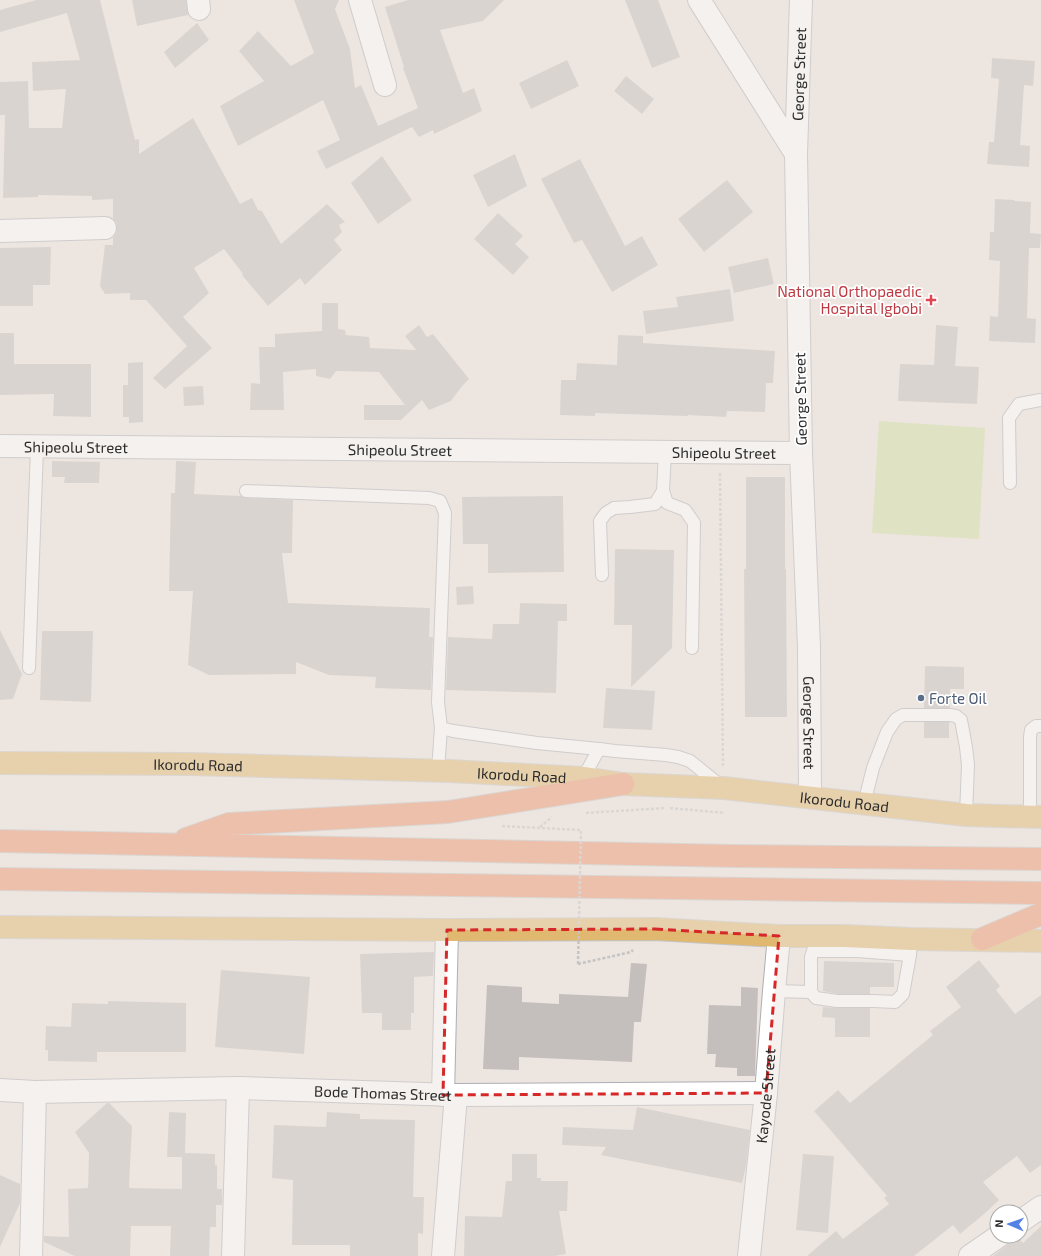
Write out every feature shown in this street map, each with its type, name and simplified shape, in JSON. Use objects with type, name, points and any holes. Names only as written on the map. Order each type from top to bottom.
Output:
[{"type":"highway","points":[[169,844],[229,824],[448,812],[624,784]]},
{"type":"highway","points":[[0,841],[734,856],[1041,859]]},
{"type":"highway","points":[[0,879],[1041,892]]},
{"type":"highway","points":[[982,940],[1041,914]]},
{"type":"main road","name":"Ikorodu Road","points":[[0,763],[190,764],[438,770],[583,778],[624,784],[724,788],[966,815],[1036,817]]},
{"type":"main road","points":[[0,928],[447,930],[655,929],[779,936],[844,936],[910,947],[982,940],[1041,941]]},
{"type":"street","points":[[360,0],[385,85]]},
{"type":"street","points":[[699,0],[796,154]]},
{"type":"street","name":"George Street","points":[[802,0],[796,154],[801,454],[809,647],[810,797]]},
{"type":"street","points":[[0,231],[105,228]]},
{"type":"street","name":"Shipeolu Street","points":[[0,446],[36,448],[801,454]]},
{"type":"street","points":[[444,1256],[450,1095],[447,930]]},
{"type":"street","name":"Kayode Street","points":[[749,1256],[766,1093],[779,936]]},
{"type":"street","points":[[233,1256],[238,1088]]},
{"type":"street","name":"Bode Thomas Street","points":[[0,1090],[35,1092],[238,1088],[450,1095],[766,1093]]},
{"type":"street","points":[[31,1256],[35,1092]]},
{"type":"street","points":[[1029,1215],[1041,1207]]},
{"type":"street","points":[[970,1256],[989,1243]]},
{"type":"lane","points":[[1010,483],[1009,418],[1019,404],[1041,400]]},
{"type":"lane","points":[[29,668],[36,448]]},
{"type":"lane","points":[[665,452],[663,491],[667,503],[685,510],[694,523],[692,648]]},
{"type":"lane","points":[[246,490],[430,498],[440,501],[445,513],[438,702],[441,728],[438,770]]},
{"type":"lane","points":[[602,575],[600,521],[614,508],[655,504],[663,491]]},
{"type":"lane","points":[[864,804],[877,757],[887,732],[896,719],[903,715],[950,715],[956,716],[961,720],[966,747],[968,766],[966,815]]},
{"type":"lane","points":[[1036,817],[1030,737],[1031,730],[1036,726],[1041,726]]},
{"type":"lane","points":[[441,728],[537,743],[678,757],[690,761],[724,788]]},
{"type":"lane","points":[[583,778],[599,749]]},
{"type":"lane","points":[[910,947],[903,994],[895,1002],[837,1001],[816,998],[811,992],[811,957],[813,951],[857,951],[910,947]]},
{"type":"lane","points":[[774,991],[811,992]]},
{"type":"path","points":[[720,453],[724,788]]},
{"type":"path","points":[[585,813],[667,808],[725,813]]},
{"type":"path","points":[[554,815],[540,827],[581,830],[578,964],[631,952]]},
{"type":"highlighted area","points":[[655,929],[779,936],[766,1093],[443,1095],[447,930]]},
{"type":"green space","points":[[879,421],[985,428],[979,539],[872,533]]},
{"type":"building","points":[[36,0],[100,0],[135,140],[139,139],[139,154],[193,118],[240,204],[252,198],[258,210],[262,211],[281,244],[327,204],[345,222],[339,225],[342,232],[334,240],[342,250],[305,285],[300,278],[268,306],[242,275],[243,274],[224,249],[194,268],[209,293],[183,317],[212,348],[165,389],[153,378],[187,346],[146,300],[130,300],[130,293],[105,294],[100,286],[105,245],[113,245],[113,237],[116,234],[117,228],[116,222],[113,219],[113,199],[92,200],[92,196],[38,195],[38,197],[3,198],[5,115],[0,115],[0,82],[28,81],[29,128],[62,128],[66,89],[33,91],[32,62],[80,60],[67,13],[0,32],[0,10]]},
{"type":"building","points":[[132,0],[186,0],[188,15],[137,26]]},
{"type":"building","points":[[294,0],[339,0],[335,9],[350,49],[355,88],[361,85],[378,126],[418,108],[403,68],[404,67],[385,7],[408,0],[504,0],[483,21],[440,30],[463,93],[474,88],[482,111],[434,134],[433,130],[419,137],[412,127],[326,169],[317,151],[340,140],[323,100],[238,146],[220,106],[264,81],[239,51],[258,31],[291,66],[314,53]]},
{"type":"building","points":[[625,0],[658,0],[680,57],[652,68]]},
{"type":"building","points":[[197,23],[209,40],[175,68],[164,52]]},
{"type":"building","points":[[992,58],[1035,61],[1033,86],[1024,85],[1020,145],[1030,146],[1029,167],[987,164],[989,142],[994,142],[999,79],[991,78]]},
{"type":"building","points":[[567,60],[579,86],[531,109],[519,83]]},
{"type":"building","points":[[626,76],[654,99],[642,114],[614,91]]},
{"type":"building","points":[[515,154],[527,186],[488,207],[473,175]]},
{"type":"building","points":[[382,156],[412,200],[378,224],[351,183]]},
{"type":"building","points":[[580,159],[625,246],[642,236],[658,265],[612,292],[582,240],[574,243],[541,179]]},
{"type":"building","points":[[727,180],[753,212],[704,252],[678,219]]},
{"type":"building","points":[[995,199],[1031,202],[1030,233],[1041,234],[1040,248],[1029,248],[1027,318],[1036,319],[1035,343],[989,341],[990,316],[998,317],[1000,261],[989,260],[990,232],[994,232]]},
{"type":"building","points":[[498,213],[523,236],[515,244],[529,257],[513,275],[474,239]]},
{"type":"building","points":[[51,247],[50,285],[33,285],[33,306],[0,306],[0,248]]},
{"type":"building","points":[[768,258],[774,284],[734,293],[728,267]]},
{"type":"building","points":[[730,289],[734,321],[646,334],[643,311],[678,307],[676,297]]},
{"type":"building","points":[[322,303],[338,303],[338,329],[345,330],[346,335],[369,337],[370,348],[416,350],[405,336],[419,325],[427,337],[433,334],[469,379],[451,401],[429,410],[422,400],[401,420],[364,420],[364,405],[405,405],[379,372],[336,371],[330,379],[316,376],[316,369],[283,372],[284,410],[250,410],[251,383],[260,384],[259,347],[275,347],[275,334],[322,331]]},
{"type":"building","points":[[936,325],[958,327],[955,366],[979,367],[977,404],[898,401],[900,364],[934,365]]},
{"type":"building","points":[[0,333],[14,333],[14,364],[91,364],[91,417],[53,416],[54,394],[0,395]]},
{"type":"building","points":[[618,335],[643,336],[643,343],[775,351],[773,383],[766,383],[765,412],[727,411],[726,417],[595,413],[595,416],[560,415],[561,380],[576,380],[577,363],[617,365]]},
{"type":"building","points":[[143,362],[143,422],[129,423],[129,417],[123,417],[123,385],[128,385],[128,363]]},
{"type":"building","points":[[203,386],[204,405],[184,406],[183,387]]},
{"type":"building","points":[[52,461],[100,462],[99,483],[64,483],[65,477],[52,477]]},
{"type":"building","points":[[176,461],[196,462],[194,494],[293,500],[292,553],[282,553],[288,603],[430,608],[429,637],[433,637],[431,690],[375,688],[376,677],[329,675],[296,662],[296,674],[209,675],[188,665],[193,591],[169,591],[171,493],[175,493]]},
{"type":"building","points":[[746,477],[785,477],[787,717],[745,717],[744,569],[746,569]]},
{"type":"building","points":[[563,496],[564,572],[488,573],[488,544],[463,544],[462,497]]},
{"type":"building","points":[[615,549],[674,550],[672,648],[631,687],[632,625],[614,625]]},
{"type":"building","points":[[473,586],[474,604],[457,605],[456,587]]},
{"type":"building","points":[[520,603],[567,604],[567,621],[558,621],[556,693],[446,690],[448,637],[492,639],[493,624],[519,624]]},
{"type":"building","points":[[0,630],[22,674],[13,699],[0,700]]},
{"type":"building","points":[[42,631],[93,631],[91,702],[40,700]]},
{"type":"building","points":[[925,666],[964,667],[964,689],[950,689],[950,708],[924,708]]},
{"type":"building","points":[[606,688],[655,691],[652,730],[603,728]]},
{"type":"building","points":[[924,722],[949,722],[949,738],[924,738]]},
{"type":"building","points":[[434,952],[433,976],[414,977],[414,1013],[411,1013],[411,1030],[382,1030],[382,1013],[362,1013],[360,954]]},
{"type":"building","points":[[979,960],[1000,986],[996,990],[1015,1014],[1041,995],[1041,1165],[1030,1173],[1017,1156],[983,1182],[999,1200],[995,1204],[989,1204],[989,1209],[960,1234],[953,1225],[914,1256],[807,1256],[836,1231],[843,1239],[889,1204],[884,1198],[887,1196],[814,1111],[838,1090],[850,1103],[933,1035],[930,1031],[961,1007],[946,987]]},
{"type":"building","points":[[824,961],[894,963],[894,987],[870,987],[870,994],[838,994],[823,991]]},
{"type":"building","points":[[631,963],[647,964],[641,1022],[634,1022],[632,1062],[519,1057],[519,1070],[483,1069],[487,985],[522,987],[522,1002],[559,1004],[559,994],[628,997]]},
{"type":"building","points":[[221,970],[310,977],[304,1054],[215,1047]]},
{"type":"building","points":[[741,987],[758,988],[755,1076],[737,1076],[737,1068],[715,1067],[716,1054],[707,1054],[709,1005],[741,1006]]},
{"type":"building","points":[[108,1001],[186,1003],[186,1052],[97,1052],[97,1062],[48,1061],[48,1050],[45,1050],[46,1026],[71,1027],[72,1003],[108,1004]]},
{"type":"building","points":[[823,1007],[870,1008],[870,1037],[835,1037],[835,1018],[822,1017]]},
{"type":"building","points":[[107,1103],[109,1103],[132,1126],[130,1188],[182,1189],[182,1157],[167,1157],[169,1112],[186,1113],[185,1153],[215,1154],[215,1165],[217,1165],[217,1189],[222,1189],[222,1205],[216,1205],[216,1227],[210,1227],[209,1256],[170,1256],[171,1226],[131,1226],[130,1256],[75,1256],[44,1242],[44,1236],[69,1237],[68,1189],[88,1188],[89,1153],[75,1132]]},
{"type":"building","points":[[637,1107],[750,1130],[746,1166],[742,1183],[601,1155],[606,1147],[562,1145],[563,1127],[633,1130]]},
{"type":"building","points":[[327,1112],[360,1114],[360,1119],[415,1120],[413,1197],[424,1197],[423,1234],[418,1233],[418,1256],[350,1256],[350,1245],[292,1245],[293,1180],[272,1178],[274,1125],[326,1127]]},
{"type":"building","points":[[512,1154],[537,1154],[537,1178],[541,1178],[541,1181],[568,1181],[567,1211],[559,1211],[566,1254],[555,1256],[464,1256],[465,1216],[502,1217],[506,1181],[512,1181]]},
{"type":"building","points":[[803,1154],[834,1156],[828,1233],[796,1230]]},
{"type":"building","points":[[0,1175],[20,1184],[20,1203],[0,1247]]},
{"type":"building","points":[[1041,1226],[1041,1256],[993,1256],[1009,1244],[1029,1244],[1029,1237]]},
{"type":"place","name":"National Orthopaedic Hospital Igbobi","points":[[931,300]]},
{"type":"place","name":"Forte Oil","points":[[921,698]]}]
